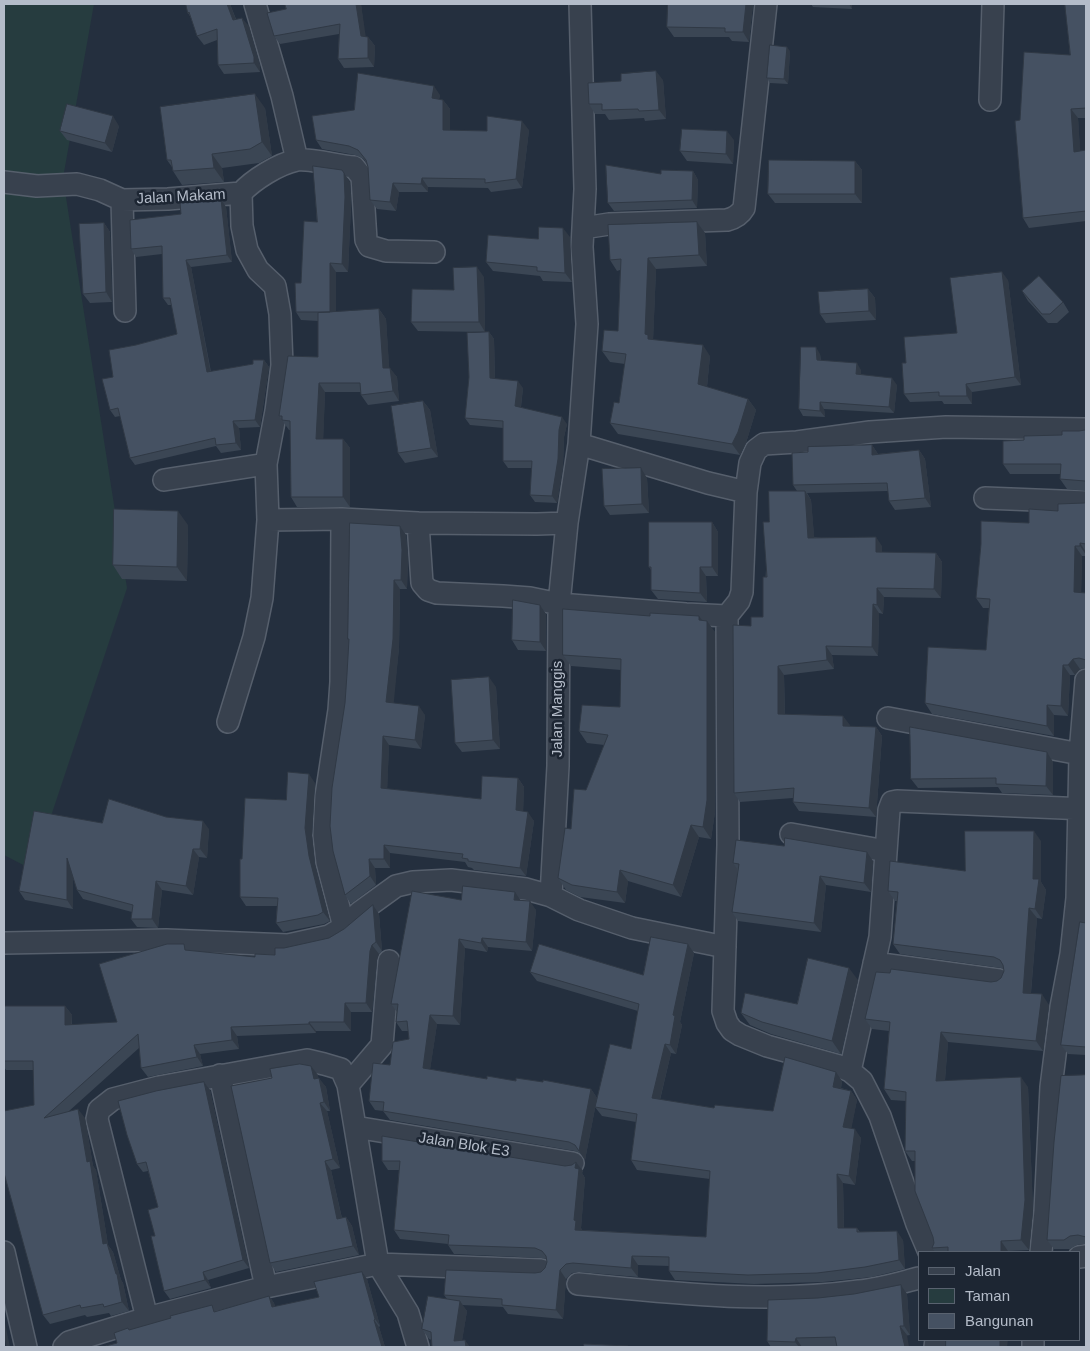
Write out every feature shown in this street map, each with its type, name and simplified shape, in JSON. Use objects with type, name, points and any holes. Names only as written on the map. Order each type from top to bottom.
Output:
[{"type":"street","points":[[254,4],[282,96],[297,160]]},
{"type":"street","name":"Jalan Manggis","points":[[551,896],[558,766],[559,604],[567,523],[579,444],[587,324],[582,247],[585,189],[580,4]]},
{"type":"street","points":[[583,228],[609,224],[727,220],[733,219],[741,212],[744,208],[766,4]]},
{"type":"street","points":[[990,100],[993,4]]},
{"type":"street","points":[[228,722],[254,637],[262,598],[268,520],[266,464],[276,412],[282,365],[280,314],[275,286],[258,270],[247,250],[242,226],[241,194],[252,182],[297,160],[354,167],[362,177],[366,240],[369,246],[386,251],[434,252]]},
{"type":"street","name":"Jalan Makam","points":[[4,182],[37,186],[77,184],[100,190],[122,200],[241,194]]},
{"type":"street","points":[[122,200],[124,311]]},
{"type":"street","points":[[929,1251],[917,1224],[880,1116],[862,1082],[850,1071],[836,1064],[767,1046],[747,1038],[732,1030],[727,1023],[723,1011],[728,845],[727,616],[739,601],[742,592],[746,492],[750,463],[756,450],[764,444],[797,442],[870,432],[946,427],[1086,429]]},
{"type":"street","points":[[579,444],[708,484],[746,492]]},
{"type":"street","points":[[164,480],[266,464]]},
{"type":"street","points":[[985,498],[1086,502]]},
{"type":"street","points":[[268,520],[342,519],[418,522],[567,523]]},
{"type":"street","points":[[342,519],[339,710],[326,796],[324,835],[327,862],[344,927]]},
{"type":"street","points":[[418,522],[422,583],[428,590],[442,594],[530,598],[559,604],[727,616]]},
{"type":"street","points":[[1041,1251],[1046,1212],[1051,1088],[1071,954],[1077,898],[1082,809],[1080,754],[1086,680]]},
{"type":"street","points":[[888,718],[1080,754]]},
{"type":"street","points":[[850,1071],[880,937],[890,805],[897,801],[1082,809]]},
{"type":"street","points":[[791,834],[886,851]]},
{"type":"street","points":[[4,943],[166,940],[288,945],[329,936],[344,927],[360,912],[396,886],[412,882],[451,880],[526,889],[551,896],[579,910],[616,923],[725,947]]},
{"type":"street","points":[[348,1085],[382,1045],[389,962]]},
{"type":"street","points":[[874,963],[999,980]]},
{"type":"street","points":[[147,1318],[97,1119],[99,1110],[113,1100],[159,1087],[307,1060],[341,1069],[348,1085],[378,1264],[408,1313],[418,1347]]},
{"type":"street","points":[[220,1076],[266,1286]]},
{"type":"street","name":"Jalan Blok E3","points":[[355,1127],[573,1163]]},
{"type":"street","points":[[4,1252],[26,1347]]},
{"type":"street","points":[[64,1347],[69,1342],[147,1318],[266,1286],[378,1264],[541,1270]]},
{"type":"street","points":[[578,1284],[703,1296],[786,1297],[860,1291],[918,1278]]},
{"type":"green space","points":[[4,4],[94,4],[63,178],[127,588],[33,870],[4,855]]},
{"type":"building","points":[[186,4],[227,4],[233,20],[242,18],[254,57],[254,63],[218,65],[217,29],[197,36]]},
{"type":"building","points":[[285,4],[356,4],[361,36],[368,37],[368,58],[338,59],[340,24],[274,36],[267,13],[286,9]]},
{"type":"building","points":[[668,4],[746,4],[743,32],[725,32],[725,28],[667,27]]},
{"type":"building","points":[[1065,4],[1086,4],[1086,108],[1071,109],[1074,152],[1086,150],[1086,211],[1023,218],[1015,121],[1020,120],[1024,52],[1070,55]]},
{"type":"building","points":[[770,45],[787,47],[784,79],[767,78]]},
{"type":"building","points":[[656,71],[659,110],[602,110],[602,104],[589,104],[588,83],[621,81],[621,74]]},
{"type":"building","points":[[358,73],[434,86],[432,98],[443,100],[443,130],[487,131],[487,116],[522,121],[516,179],[485,183],[485,179],[422,178],[421,184],[393,183],[390,202],[370,200],[366,160],[358,150],[349,146],[316,140],[312,116],[354,110]]},
{"type":"building","points":[[255,94],[262,142],[250,149],[212,154],[214,168],[173,171],[171,160],[167,160],[160,107]]},
{"type":"building","points":[[67,104],[113,116],[105,143],[60,131]]},
{"type":"building","points":[[682,129],[727,131],[726,154],[680,151]]},
{"type":"building","points":[[769,160],[855,161],[855,194],[768,194]]},
{"type":"building","points":[[606,165],[661,174],[661,170],[693,171],[692,200],[608,203]]},
{"type":"building","points":[[313,166],[342,170],[344,173],[345,197],[342,264],[330,263],[330,312],[296,312],[295,283],[301,283],[304,221],[317,222]]},
{"type":"building","points":[[221,199],[227,255],[186,260],[207,372],[253,364],[253,360],[264,360],[255,420],[233,421],[236,443],[216,445],[215,438],[130,458],[118,408],[110,410],[102,379],[113,377],[109,350],[177,334],[170,298],[163,298],[162,246],[131,249],[130,220],[181,214],[180,203]]},
{"type":"building","points":[[697,222],[699,255],[648,258],[645,334],[648,335],[648,339],[703,345],[698,384],[748,399],[738,432],[732,444],[610,423],[614,402],[619,403],[626,354],[602,351],[604,330],[618,331],[621,259],[610,260],[608,225]]},
{"type":"building","points":[[104,223],[106,292],[83,294],[79,224]]},
{"type":"building","points":[[539,227],[563,228],[565,273],[537,271],[537,267],[486,262],[488,235],[538,239]]},
{"type":"building","points":[[477,267],[479,322],[411,322],[412,289],[454,290],[453,268]]},
{"type":"building","points":[[1002,272],[1015,377],[966,384],[967,396],[939,396],[939,392],[904,394],[902,363],[906,363],[904,337],[957,333],[950,278]]},
{"type":"building","points":[[1039,276],[1063,302],[1050,314],[1042,314],[1022,291]]},
{"type":"building","points":[[868,289],[869,311],[820,314],[818,292]]},
{"type":"building","points":[[379,309],[383,368],[390,368],[393,391],[361,395],[360,383],[319,383],[316,439],[343,439],[343,497],[291,497],[290,421],[282,420],[282,416],[279,416],[288,356],[318,357],[318,313]]},
{"type":"building","points":[[489,332],[490,378],[518,381],[515,406],[562,417],[552,496],[530,495],[532,461],[503,461],[503,421],[465,418],[469,377],[467,333]]},
{"type":"building","points":[[801,347],[816,347],[817,360],[857,363],[856,374],[892,378],[889,407],[820,402],[820,411],[799,409]]},
{"type":"building","points":[[423,401],[431,448],[398,453],[391,406]]},
{"type":"building","points":[[1086,429],[1086,482],[1060,479],[1061,464],[1003,464],[1003,441],[1024,440],[1024,436],[1062,435],[1062,431]]},
{"type":"building","points":[[872,445],[872,455],[919,450],[925,498],[889,501],[887,483],[793,485],[792,453],[808,452],[808,447]]},
{"type":"building","points":[[641,468],[642,504],[604,506],[602,469]]},
{"type":"building","points":[[769,491],[805,491],[808,538],[876,537],[876,552],[936,553],[934,589],[877,588],[877,605],[873,604],[872,647],[826,646],[827,660],[778,666],[778,714],[843,716],[843,726],[876,727],[869,808],[793,802],[794,788],[734,793],[733,625],[751,626],[751,617],[763,617],[763,577],[767,577],[763,522],[769,522]]},
{"type":"building","points":[[1086,502],[1086,544],[1080,543],[1080,546],[1075,546],[1074,592],[1086,593],[1086,660],[1073,659],[1068,665],[1063,665],[1061,706],[1047,705],[1047,726],[925,703],[928,647],[986,650],[990,599],[976,598],[981,521],[1029,523],[1029,509],[1058,511],[1058,504]]},
{"type":"building","points":[[114,509],[178,511],[177,567],[113,565]]},
{"type":"building","points":[[649,522],[712,522],[712,567],[700,567],[700,593],[651,590]]},
{"type":"building","points":[[350,523],[400,526],[402,550],[401,580],[394,580],[393,639],[386,702],[419,706],[415,740],[383,736],[381,788],[481,799],[482,776],[518,778],[516,810],[528,812],[520,868],[468,861],[468,859],[462,858],[463,854],[384,845],[384,859],[369,859],[370,876],[345,895],[333,851],[330,826],[332,788],[345,703],[347,674]]},
{"type":"building","points":[[513,600],[540,605],[540,642],[512,640]]},
{"type":"building","points":[[563,609],[650,616],[650,613],[699,616],[699,620],[707,621],[707,800],[703,827],[691,825],[673,885],[620,870],[617,892],[572,885],[558,878],[565,828],[571,829],[574,789],[586,790],[608,735],[579,731],[582,705],[620,707],[621,659],[563,655]]},
{"type":"building","points":[[489,677],[493,740],[455,743],[451,680]]},
{"type":"building","points":[[910,727],[1047,752],[1046,786],[996,784],[996,778],[911,779]]},
{"type":"building","points":[[288,772],[309,774],[305,828],[309,856],[323,912],[318,915],[276,923],[278,898],[240,897],[240,859],[242,859],[245,798],[286,800]]},
{"type":"building","points":[[109,799],[166,817],[203,821],[200,849],[193,849],[186,886],[156,881],[152,919],[131,919],[133,905],[77,890],[67,858],[67,900],[19,891],[34,811],[102,823]]},
{"type":"building","points":[[965,831],[1034,831],[1033,879],[1039,879],[1035,909],[1029,908],[1023,993],[1042,994],[1036,1041],[941,1032],[936,1081],[1021,1077],[1025,1200],[1021,1240],[1001,1241],[1001,1251],[948,1251],[948,1247],[932,1248],[934,1243],[933,1237],[915,1191],[915,1151],[905,1151],[906,1092],[884,1089],[890,1022],[865,1019],[876,972],[890,973],[891,969],[991,982],[1001,978],[1004,971],[1003,965],[1000,960],[994,957],[893,944],[898,892],[888,891],[890,861],[965,871]]},
{"type":"building","points":[[785,838],[867,852],[864,883],[820,876],[814,923],[732,912],[739,864],[733,863],[736,840],[784,846]]},
{"type":"building","points":[[463,886],[515,892],[514,900],[530,901],[526,942],[482,938],[481,943],[459,939],[453,1016],[430,1015],[423,1068],[487,1079],[487,1076],[516,1081],[516,1078],[543,1082],[543,1080],[591,1089],[579,1151],[575,1145],[569,1142],[383,1111],[384,1102],[369,1101],[373,1063],[390,1065],[393,1042],[409,1039],[407,1021],[396,1022],[398,1004],[391,1004],[412,891],[461,900]]},
{"type":"building","points":[[373,905],[376,942],[372,945],[370,951],[366,1003],[345,1003],[344,1022],[309,1022],[309,1024],[231,1027],[232,1040],[194,1045],[197,1057],[141,1068],[138,1034],[44,1118],[78,1109],[87,1162],[90,1161],[103,1244],[107,1243],[117,1274],[122,1302],[104,1307],[103,1304],[81,1308],[80,1305],[43,1315],[4,1173],[4,1111],[34,1105],[33,1061],[4,1061],[4,1006],[65,1006],[65,1025],[117,1022],[99,964],[167,944],[184,944],[185,950],[255,957],[255,954],[275,955],[275,948],[284,948],[329,938],[344,929]]},
{"type":"building","points":[[1080,922],[1086,923],[1086,1047],[1061,1045]]},
{"type":"building","points":[[651,937],[688,944],[673,1015],[675,1016],[670,1045],[665,1044],[652,1098],[714,1108],[715,1105],[773,1111],[785,1057],[836,1072],[833,1087],[851,1091],[843,1127],[855,1129],[849,1176],[837,1174],[838,1228],[857,1228],[857,1232],[897,1231],[899,1260],[865,1267],[817,1273],[748,1275],[669,1271],[669,1257],[632,1256],[631,1268],[566,1264],[560,1270],[556,1310],[502,1305],[502,1299],[444,1295],[446,1270],[535,1273],[541,1272],[545,1268],[546,1256],[542,1251],[535,1248],[448,1245],[449,1235],[394,1230],[400,1161],[382,1161],[382,1136],[565,1166],[576,1162],[575,1168],[579,1169],[574,1220],[576,1221],[575,1230],[706,1237],[710,1171],[631,1160],[637,1114],[595,1107],[610,1044],[631,1049],[639,1004],[530,972],[539,944],[643,975]]},
{"type":"building","points":[[808,958],[849,968],[832,1041],[762,1022],[741,1013],[745,993],[797,1004]]},
{"type":"building","points":[[300,1064],[311,1066],[314,1079],[319,1078],[324,1102],[320,1103],[333,1159],[325,1161],[337,1219],[346,1217],[353,1246],[270,1263],[231,1086],[272,1078],[270,1069]]},
{"type":"building","points":[[1086,1075],[1086,1237],[1078,1235],[1070,1236],[1064,1240],[1047,1240],[1061,1076]]},
{"type":"building","points":[[204,1082],[243,1260],[203,1272],[205,1280],[164,1291],[151,1236],[155,1236],[148,1210],[158,1207],[146,1162],[137,1164],[118,1101],[156,1091]]},
{"type":"building","points":[[362,1272],[382,1347],[102,1347],[117,1343],[114,1333],[212,1305],[214,1312],[269,1296],[272,1307],[319,1297],[314,1282]]},
{"type":"building","points":[[901,1285],[904,1326],[900,1326],[905,1347],[837,1347],[835,1337],[796,1338],[795,1342],[767,1341],[768,1300],[854,1294]]},
{"type":"building","points":[[428,1296],[460,1301],[454,1341],[465,1340],[466,1347],[432,1347],[431,1332],[422,1329]]},
{"type":"building","points":[[946,1341],[1000,1341],[1000,1347],[946,1347]]},
{"type":"building","points":[[584,1344],[628,1346],[628,1347],[584,1347]]}]
